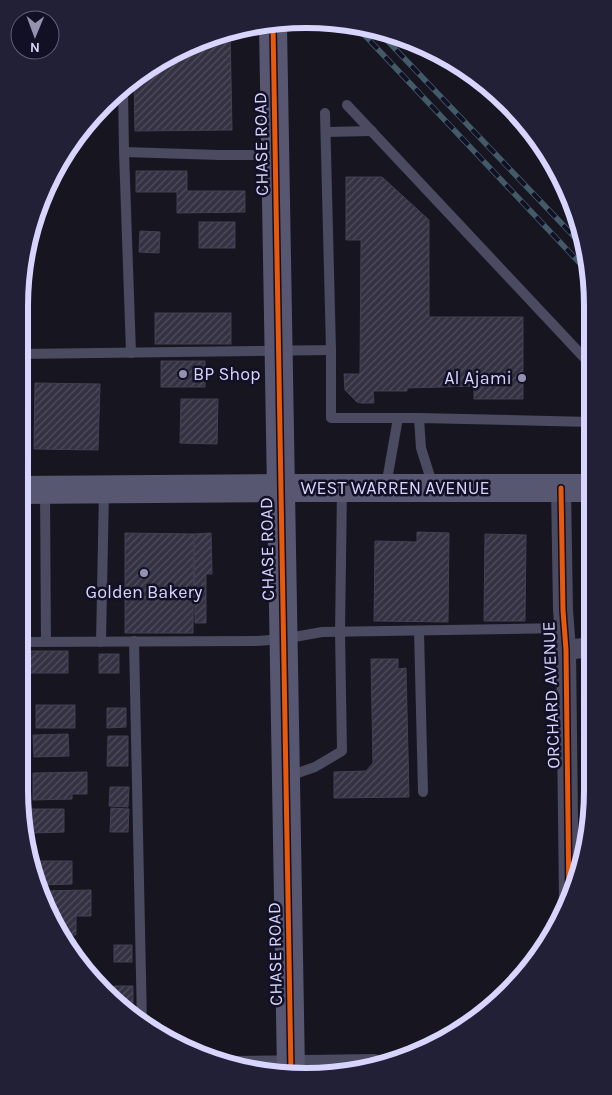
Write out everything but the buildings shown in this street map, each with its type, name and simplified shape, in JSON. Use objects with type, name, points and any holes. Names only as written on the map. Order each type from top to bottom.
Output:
[{"type":"street","name":"CHASE ROAD","points":[[273,30],[290,1067]]},
{"type":"street","name":"WEST WARREN AVENUE","points":[[32,490],[433,487],[584,488]]},
{"type":"street","name":"ORCHARD AVENUE","points":[[561,488],[566,650],[569,882]]},
{"type":"street","points":[[566,650],[584,648]]},
{"type":"lane","points":[[123,96],[131,352]]},
{"type":"lane","points":[[346,105],[584,358]]},
{"type":"lane","points":[[325,112],[331,418],[584,422]]},
{"type":"lane","points":[[326,132],[372,131]]},
{"type":"lane","points":[[124,152],[219,155],[275,154]]},
{"type":"lane","points":[[28,354],[331,350]]},
{"type":"lane","points":[[386,488],[398,418]]},
{"type":"lane","points":[[419,418],[421,448],[433,487]]},
{"type":"lane","points":[[285,777],[315,767],[342,751],[340,632],[342,488]]},
{"type":"lane","points":[[101,642],[104,489]]},
{"type":"lane","points":[[32,490],[46,642]]},
{"type":"lane","points":[[28,642],[257,641],[283,639],[322,632],[564,628]]},
{"type":"lane","points":[[419,630],[423,792]]},
{"type":"lane","points":[[134,642],[142,1014]]},
{"type":"railway","points":[[363,34],[581,264]]},
{"type":"railway","points":[[386,39],[576,239]]},
{"type":"cycle path","points":[[273,30],[291,1067]]},
{"type":"cycle path","points":[[561,488],[563,610],[566,650],[569,882]]},
{"type":"place","name":"BP Shop","points":[[183,374]]},
{"type":"place","name":"Al Ajami","points":[[522,378]]},
{"type":"place","name":"Golden Bakery","points":[[144,573]]}]
